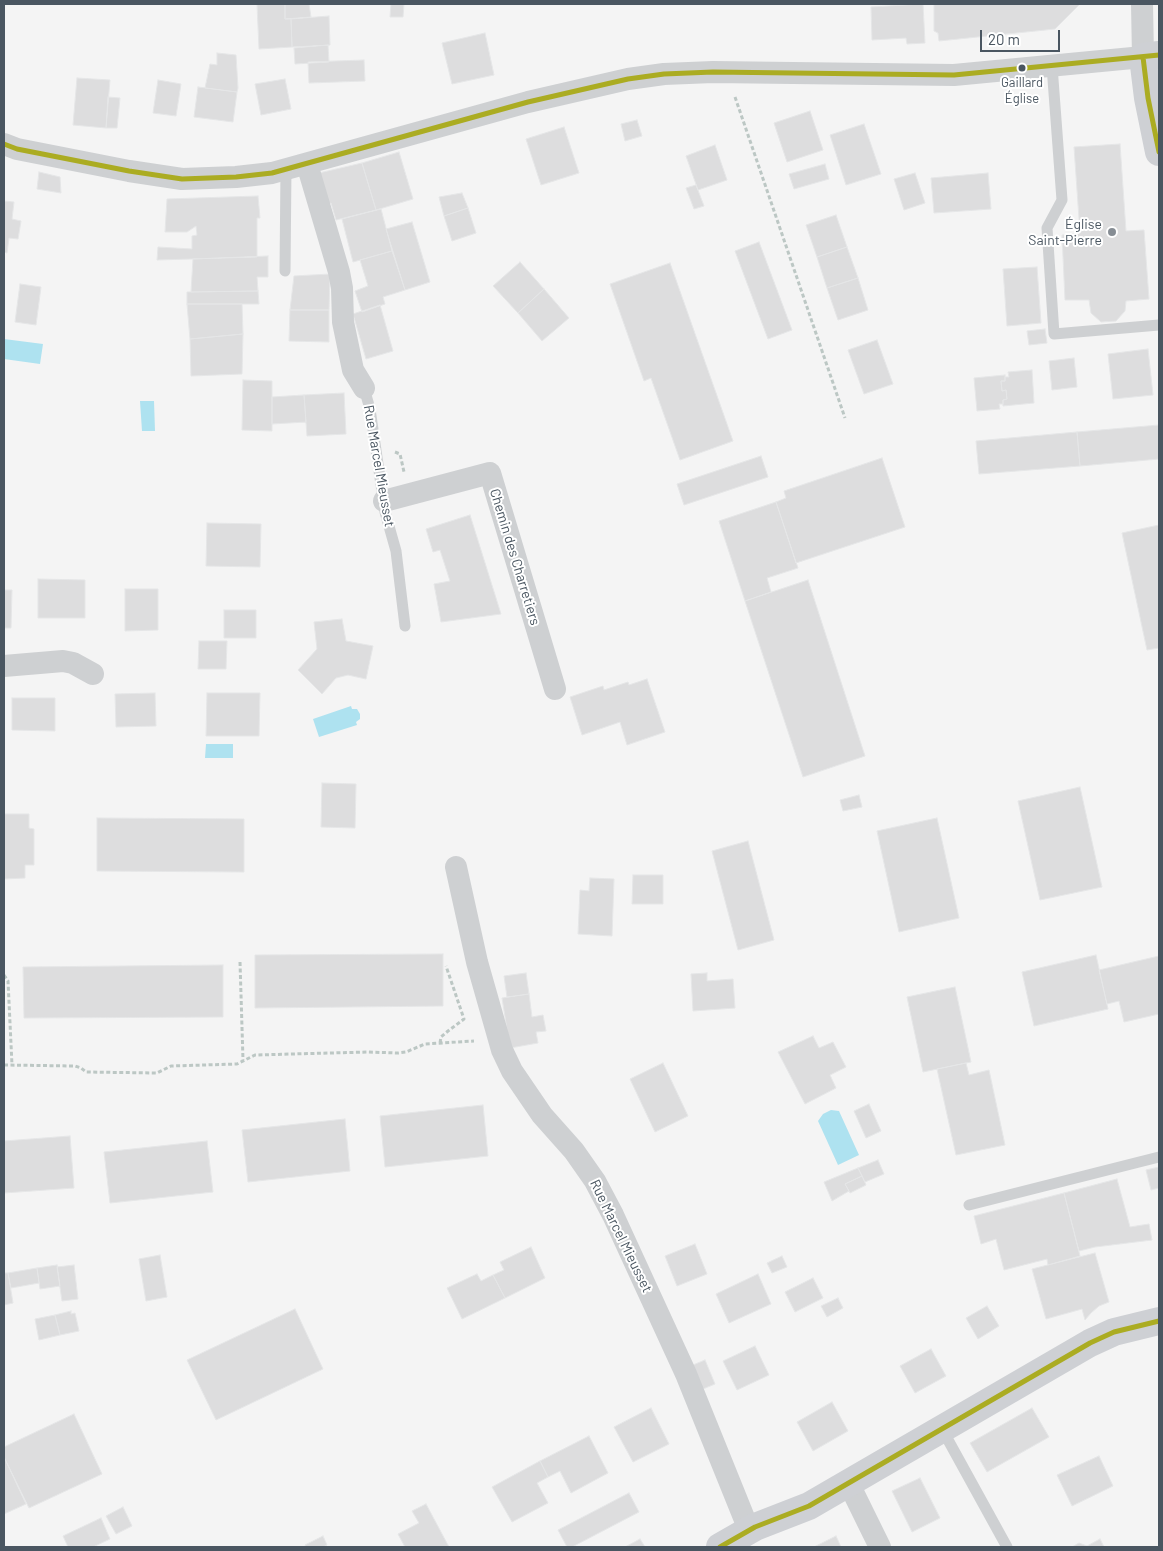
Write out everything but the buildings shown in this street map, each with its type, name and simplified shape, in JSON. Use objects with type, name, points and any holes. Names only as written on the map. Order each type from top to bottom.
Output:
[{"type":"street","points":[[1142,4],[1151,56],[1148,98],[1159,152]]},
{"type":"street","points":[[4,144],[17,149],[129,171],[182,179],[236,177],[272,173],[528,102],[628,79],[664,74],[713,72],[954,75],[1151,56]]},
{"type":"street","name":"Rue Marcel Mieusset","points":[[296,166],[339,272],[344,322],[353,370],[364,388]]},
{"type":"street","name":"Chemin des Charretiers","points":[[384,501],[490,473],[555,689]]},
{"type":"street","points":[[4,666],[63,661],[74,663],[93,674]]},
{"type":"street","name":"Rue Marcel Mieusset","points":[[456,867],[477,962],[499,1037],[512,1071],[542,1115],[574,1151],[613,1214],[686,1374],[749,1530]]},
{"type":"street","points":[[720,1547],[749,1530],[809,1506],[849,1484],[1090,1343],[1114,1332],[1159,1321]]},
{"type":"street","points":[[849,1484],[880,1547]]},
{"type":"lane","points":[[1052,66],[1062,200],[1047,228],[1054,334],[1159,325]]},
{"type":"lane","points":[[285,271],[296,166]]},
{"type":"lane","name":"Rue Marcel Mieusset","points":[[364,388],[370,409],[384,501],[396,551],[405,626]]},
{"type":"lane","points":[[969,1205],[1159,1157]]},
{"type":"lane","points":[[942,1429],[1007,1547]]},
{"type":"path","points":[[747,73],[747,88],[732,89],[845,418]]},
{"type":"path","points":[[240,962],[243,1061]]},
{"type":"path","points":[[440,1043],[441,1037],[464,1019],[446,966]]},
{"type":"path","points":[[4,975],[8,981],[12,1065]]},
{"type":"path","points":[[4,1065],[75,1066],[86,1072],[157,1073],[171,1066],[237,1064],[255,1055],[398,1053],[406,1052],[425,1044],[473,1042],[499,1037]]},
{"type":"water","points":[[4,339],[43,344],[40,364],[4,359]]},
{"type":"water","points":[[140,401],[154,401],[155,431],[142,431]]},
{"type":"water","points":[[351,706],[352,709],[357,709],[360,714],[360,719],[356,722],[357,725],[319,737],[313,719]]},
{"type":"water","points":[[206,744],[233,744],[233,758],[205,758]]},
{"type":"water","points":[[831,1110],[839,1111],[859,1155],[838,1165],[818,1121],[823,1114]]},
{"type":"transit line","points":[[4,144],[17,149],[129,171],[182,179],[236,177],[272,173],[528,102],[628,79],[664,74],[713,72],[954,75],[1159,55]]},
{"type":"transit line","points":[[1143,57],[1148,98],[1159,152]]},
{"type":"transit line","points":[[720,1547],[755,1527],[809,1506],[1090,1343],[1114,1332],[1159,1321]]},
{"type":"place","name":"Gaillard Église","points":[[1022,68]]},
{"type":"place","name":"Église Saint-Pierre","points":[[1112,232]]}]
